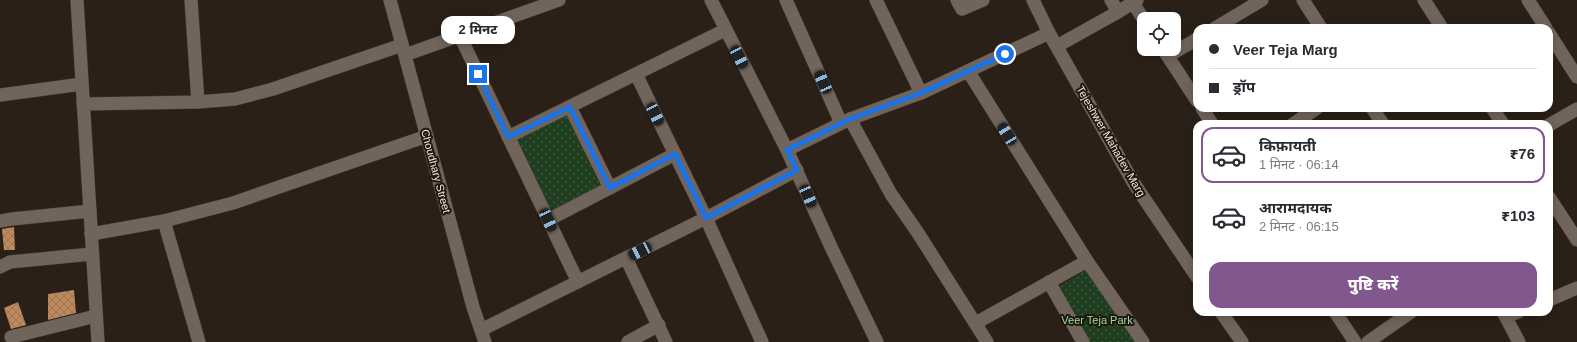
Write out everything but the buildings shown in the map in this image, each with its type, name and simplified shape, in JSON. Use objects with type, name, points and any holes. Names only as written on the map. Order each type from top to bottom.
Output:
[{"type":"street","points":[[77,0],[98,342]]},
{"type":"street","points":[[191,0],[198,102]]},
{"type":"street","name":"Choudhary Street","points":[[390,0],[473,308],[483,336]]},
{"type":"street","points":[[83,104],[198,102],[235,99],[403,50],[460,36],[558,0]]},
{"type":"street","points":[[711,0],[797,170],[877,342]]},
{"type":"street","points":[[786,0],[846,121],[891,194],[918,233],[987,342]]},
{"type":"street","points":[[876,0],[921,93]]},
{"type":"street","points":[[957,0],[962,9],[983,0]]},
{"type":"street","name":"Tejeshwer Mahadev Marg","points":[[1033,0],[1049,33],[1133,182],[1193,271]]},
{"type":"street","points":[[1111,0],[1118,12]]},
{"type":"street","points":[[1222,24],[1262,0]]},
{"type":"street","points":[[1303,0],[1317,24]]},
{"type":"street","points":[[1424,0],[1439,24]]},
{"type":"street","points":[[1528,0],[1543,24]]},
{"type":"street","points":[[1057,46],[1135,2],[1140,12]]},
{"type":"street","points":[[508,137],[725,30]]},
{"type":"street","points":[[787,150],[846,121],[921,93],[1049,33]]},
{"type":"street","points":[[460,36],[578,282]]},
{"type":"street","points":[[1553,39],[1577,77]]},
{"type":"street","points":[[1181,45],[1193,40]]},
{"type":"street","points":[[1168,56],[1193,95]]},
{"type":"street","points":[[968,71],[1087,261],[1144,342]]},
{"type":"street","points":[[636,74],[706,218],[762,342]]},
{"type":"street","points":[[0,95],[82,84]]},
{"type":"street","points":[[570,107],[610,188]]},
{"type":"street","points":[[1553,123],[1577,109]]},
{"type":"street","points":[[1299,120],[1311,112]]},
{"type":"street","points":[[91,234],[164,221],[232,203],[427,136]]},
{"type":"street","points":[[548,220],[675,154]]},
{"type":"street","points":[[483,336],[578,282],[706,218],[797,170]]},
{"type":"street","points":[[1553,203],[1577,240]]},
{"type":"street","points":[[0,221],[90,211]]},
{"type":"street","points":[[164,221],[199,342]]},
{"type":"street","points":[[0,267],[10,262],[92,254]]},
{"type":"street","points":[[626,258],[666,342]]},
{"type":"street","points":[[976,323],[1087,261]]},
{"type":"street","points":[[1049,282],[1083,342]]},
{"type":"street","points":[[1553,298],[1577,288]]},
{"type":"street","points":[[11,337],[96,316]]},
{"type":"street","points":[[1224,316],[1242,342]]},
{"type":"street","points":[[1338,316],[1354,342]]},
{"type":"street","points":[[1368,342],[1405,316]]},
{"type":"street","points":[[1510,316],[1519,342]]},
{"type":"street","points":[[628,342],[659,325]]},
{"type":"green space","points":[[569,112],[603,187],[552,213],[514,140]]},
{"type":"green space","name":"Veer Teja Park","points":[[1087,269],[1135,342],[1087,342],[1055,289]]},
{"type":"route","points":[[478,74],[508,137],[570,107],[610,188],[675,154],[706,218],[797,170],[787,150],[850,119],[921,93],[1005,54]]}]
